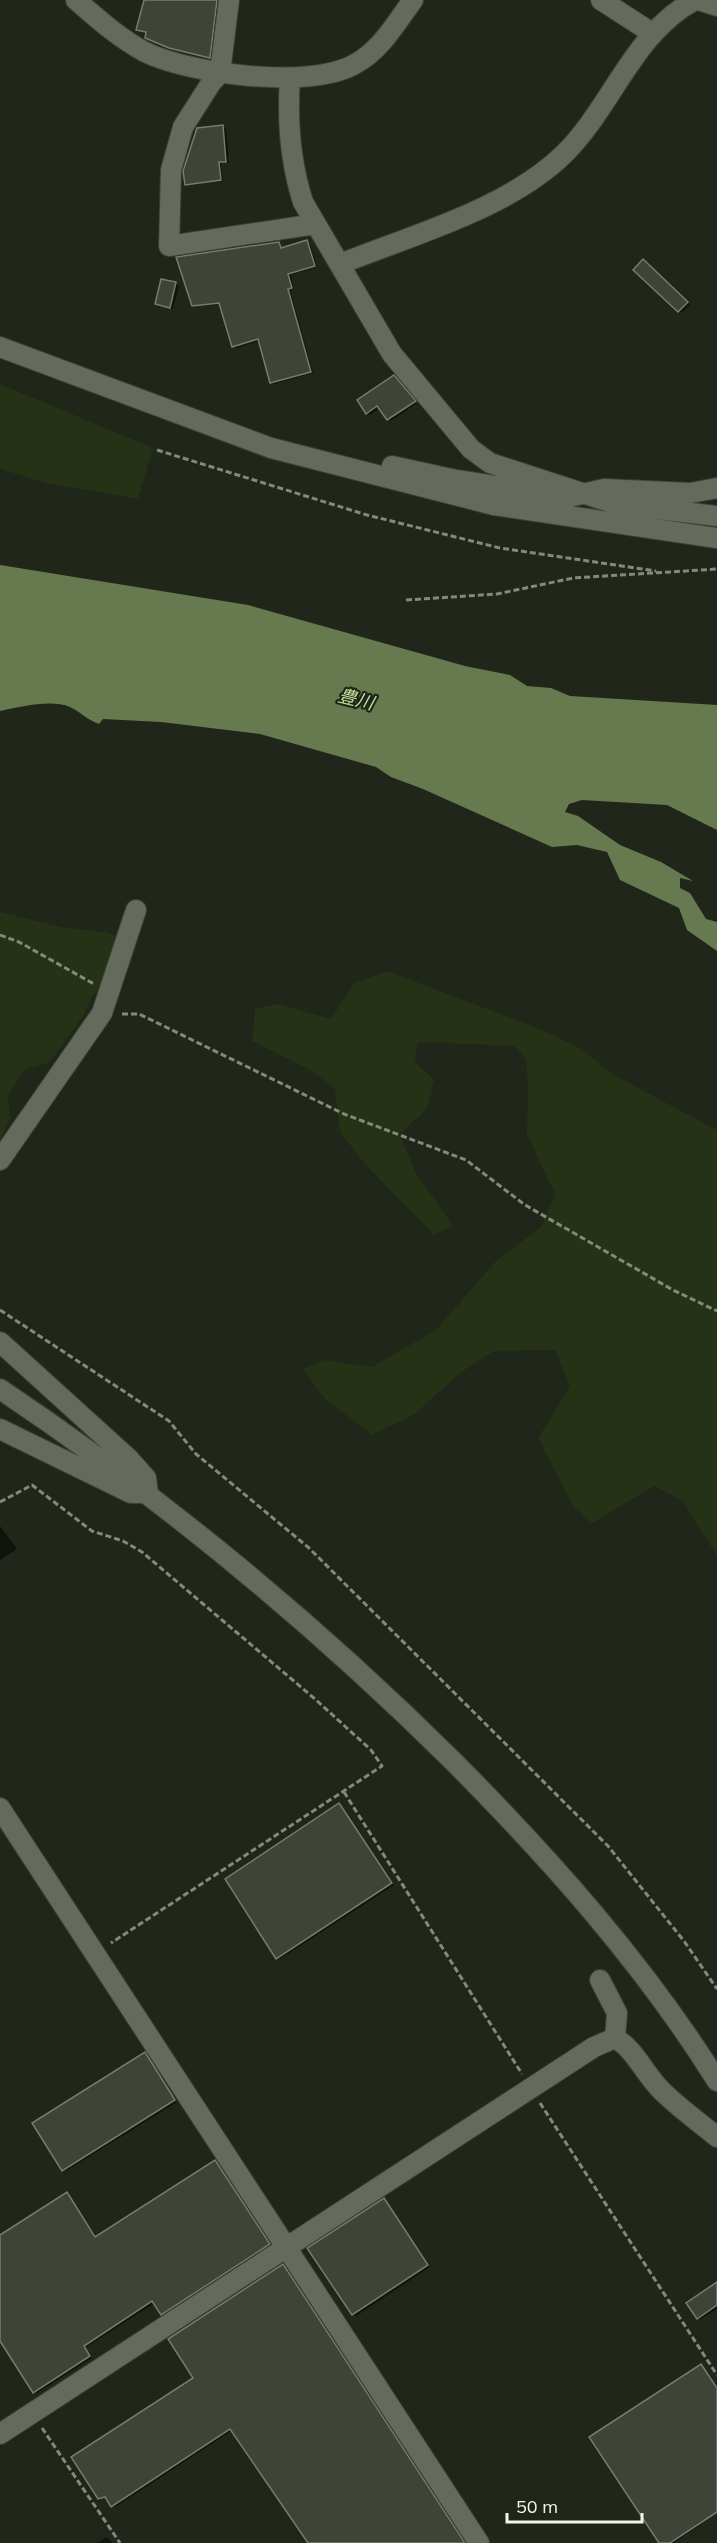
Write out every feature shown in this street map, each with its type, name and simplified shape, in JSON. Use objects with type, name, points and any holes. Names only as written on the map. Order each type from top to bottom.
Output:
[{"type":"street","points":[[76,0],[120,38],[148,53],[220,73],[290,78],[340,70],[355,64],[378,47],[412,0]]},
{"type":"street","points":[[229,0],[220,73],[183,127],[171,170],[169,246],[316,224]]},
{"type":"street","points":[[601,0],[652,33]]},
{"type":"street","points":[[340,264],[491,204],[544,172],[582,134],[652,33],[697,0],[717,6]]},
{"type":"street","points":[[290,78],[288,112],[296,180],[303,202],[340,264],[359,302],[392,354],[471,449],[490,464],[616,504],[717,516]]},
{"type":"street","points":[[0,347],[271,448],[494,505],[717,538]]},
{"type":"street","points":[[337,465],[352,460],[373,462],[549,496],[569,497],[604,489],[690,493],[717,488]]},
{"type":"street","points":[[0,1160],[102,1013],[136,910]]},
{"type":"street","points":[[0,1342],[129,1459],[146,1478],[148,1493]]},
{"type":"street","points":[[0,1389],[148,1493],[332,1646],[416,1725],[520,1829],[628,1953],[717,2081]]},
{"type":"street","points":[[0,1429],[131,1493],[148,1493]]},
{"type":"street","points":[[0,1808],[479,2543]]},
{"type":"street","points":[[600,1980],[617,2013],[615,2038]]},
{"type":"street","points":[[0,2434],[594,2047],[615,2038],[626,2043],[641,2068],[661,2091],[717,2137]]},
{"type":"path","points":[[157,450],[367,515],[489,545],[656,571]]},
{"type":"path","points":[[406,600],[497,594],[573,578],[656,571],[717,569]]},
{"type":"path","points":[[0,936],[19,942],[109,992]]},
{"type":"path","points":[[102,1013],[139,1014],[344,1114],[466,1160],[525,1205],[673,1290],[717,1311]]},
{"type":"path","points":[[0,1310],[169,1421],[196,1454],[309,1548],[608,1846],[684,1941],[717,1989]]},
{"type":"path","points":[[0,1502],[32,1485],[92,1531],[123,1541],[141,1552],[323,1707],[371,1750],[382,1766],[95,1954]]},
{"type":"path","points":[[32,2413],[120,2543]]},
{"type":"shaded area","points":[[0,384],[153,448],[138,499],[46,483],[0,469]]},
{"type":"shaded area","points":[[0,912],[65,928],[107,932],[137,944],[128,972],[92,996],[83,1016],[50,1062],[24,1070],[8,1095],[10,1118],[0,1141]]},
{"type":"shaded area","points":[[387,971],[540,1029],[580,1048],[614,1075],[717,1130],[717,1556],[683,1501],[654,1486],[592,1523],[573,1506],[538,1438],[570,1387],[556,1350],[494,1351],[460,1373],[415,1414],[372,1435],[324,1398],[303,1369],[323,1360],[372,1367],[436,1330],[495,1262],[541,1227],[555,1194],[527,1135],[526,1059],[514,1046],[418,1042],[415,1062],[434,1080],[427,1109],[399,1134],[416,1173],[453,1226],[434,1235],[365,1164],[340,1132],[335,1089],[312,1071],[252,1041],[255,1009],[277,1004],[331,1019],[354,983]]},
{"type":"water","name":"豊川","points":[[0,565],[248,605],[465,666],[510,675],[527,686],[551,688],[570,696],[717,705],[717,830],[667,805],[582,800],[569,804],[565,812],[578,816],[620,845],[661,862],[693,881],[680,878],[680,888],[690,893],[706,919],[717,922],[717,951],[687,930],[679,908],[620,880],[607,852],[577,845],[552,847],[391,777],[376,767],[260,734],[161,722],[103,719],[99,724],[70,707],[54,704],[35,704],[0,711]]},
{"type":"building","points":[[144,0],[217,0],[210,58],[169,48],[145,38],[146,32],[136,30]]},
{"type":"building","points":[[223,125],[226,162],[219,162],[221,180],[185,185],[183,171],[197,128]]},
{"type":"building","points":[[307,240],[315,266],[288,274],[292,288],[288,289],[311,372],[270,383],[258,339],[232,347],[219,303],[192,306],[176,257],[279,242],[281,248]]},
{"type":"building","points":[[643,259],[688,302],[678,312],[633,270]]},
{"type":"building","points":[[161,279],[176,282],[170,308],[155,304]]},
{"type":"building","points":[[394,375],[416,401],[387,420],[377,406],[366,414],[357,400]]},
{"type":"building","points":[[339,1803],[392,1883],[276,1959],[225,1879]]},
{"type":"building","points":[[145,2052],[175,2100],[62,2171],[32,2123]]},
{"type":"building","points":[[215,2160],[270,2244],[161,2315],[152,2301],[84,2346],[90,2356],[33,2393],[0,2341],[0,2235],[67,2192],[95,2237]]},
{"type":"building","points":[[384,2198],[428,2265],[352,2315],[307,2248]]},
{"type":"building","points":[[283,2264],[465,2543],[308,2543],[230,2429],[111,2507],[105,2497],[98,2499],[71,2457],[193,2378],[168,2339]]},
{"type":"building","points":[[717,2282],[717,2305],[697,2319],[686,2303]]},
{"type":"building","points":[[701,2364],[717,2388],[717,2512],[670,2543],[659,2543],[589,2437]]}]
